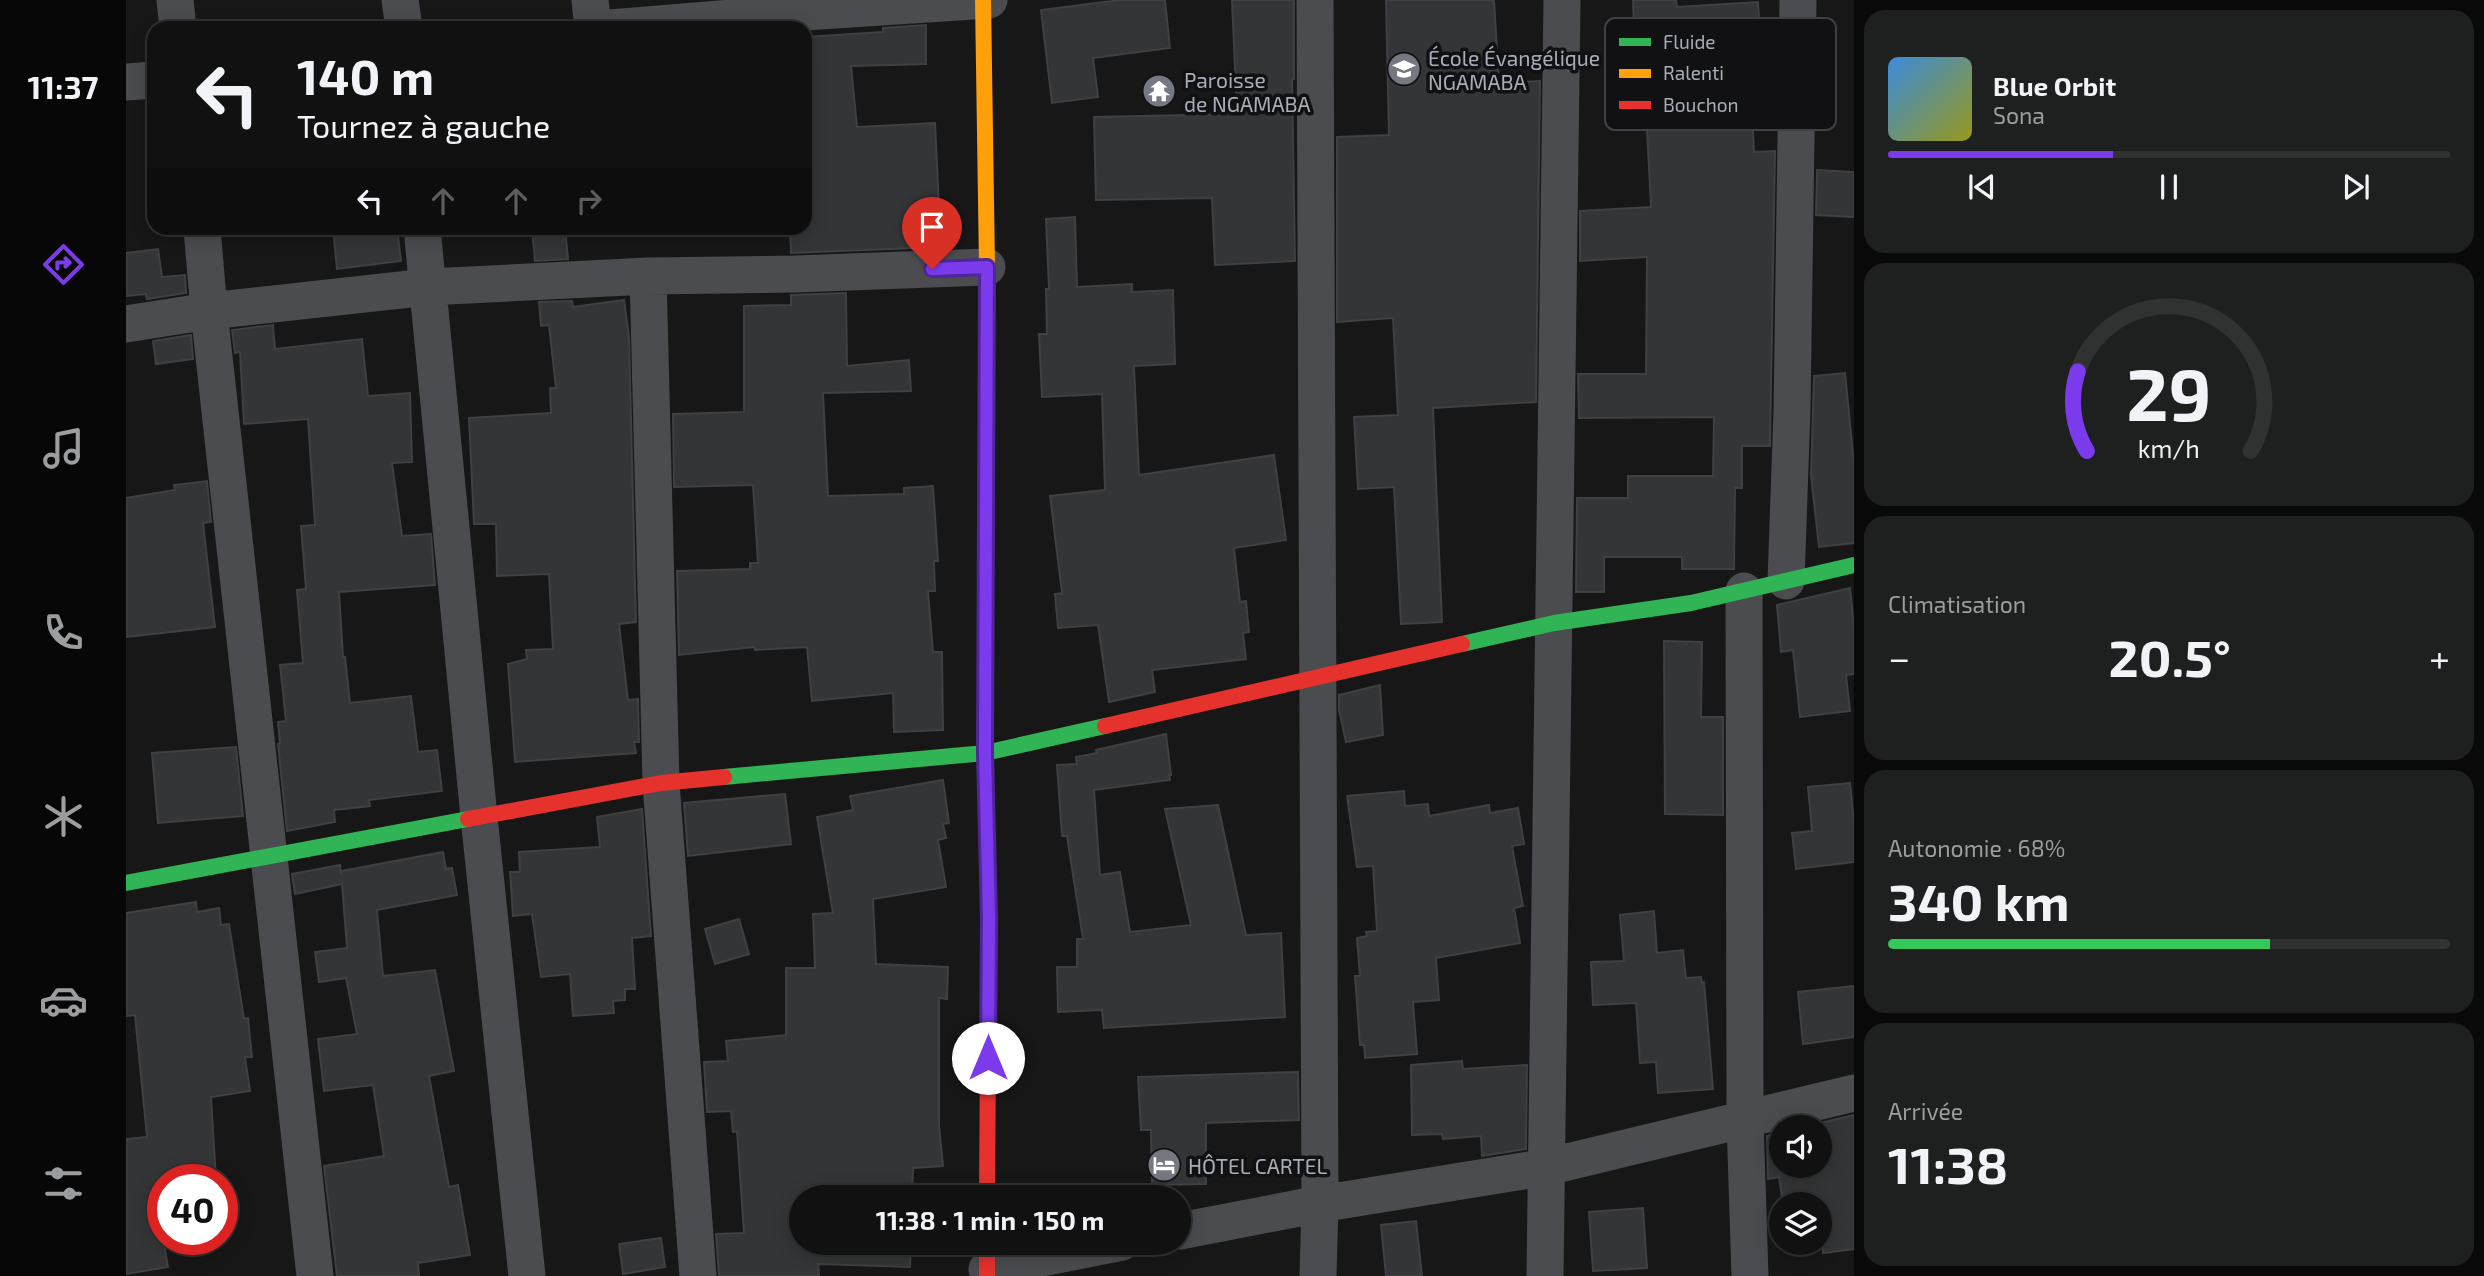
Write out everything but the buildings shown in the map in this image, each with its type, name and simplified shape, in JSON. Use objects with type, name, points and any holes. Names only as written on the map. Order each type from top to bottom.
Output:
[{"type":"street","points":[[175,0],[177,21]]},
{"type":"street","points":[[400,0],[403,21]]},
{"type":"street","points":[[590,0],[592,21]]},
{"type":"street","points":[[672,21],[804,6],[985,0],[985,753],[989,918],[987,1185]]},
{"type":"street","points":[[1315,0],[1321,1204],[1318,1276]]},
{"type":"street","points":[[1545,1276],[1562,0]]},
{"type":"street","points":[[1798,0],[1798,18]]},
{"type":"street","points":[[126,82],[147,80]]},
{"type":"street","points":[[1786,581],[1796,130]]},
{"type":"street","points":[[203,235],[315,1276]]},
{"type":"street","points":[[423,235],[527,1276]]},
{"type":"street","points":[[126,324],[209,311],[428,288],[648,276],[987,267]]},
{"type":"street","points":[[648,276],[661,783],[698,1276]]},
{"type":"street","points":[[126,884],[661,783],[985,753],[1554,623],[1691,603],[1854,565]]},
{"type":"street","points":[[1744,591],[1745,1120],[1750,1276]]},
{"type":"street","points":[[1191,1229],[1321,1204],[1547,1167],[1854,1093]]},
{"type":"street","points":[[987,1262],[1034,1255]]},
{"type":"traffic: fast","points":[[1462,644],[1554,623],[1691,603],[1854,565]]},
{"type":"traffic: fast","points":[[986,576],[985,753],[989,906]]},
{"type":"traffic: fast","points":[[724,777],[985,753],[1105,726]]},
{"type":"traffic: fast","points":[[126,883],[468,819]]},
{"type":"traffic: slow","points":[[983,0],[987,267],[986,576]]},
{"type":"traffic: jam","points":[[1105,726],[1462,644]]},
{"type":"traffic: jam","points":[[468,819],[661,783],[724,777]]},
{"type":"traffic: jam","points":[[987,1185],[989,906]]},
{"type":"traffic: jam","points":[[987,1255],[987,1276]]},
{"type":"place","name":"École Évangélique NGAMABA","points":[[1404,69]]},
{"type":"place","name":"Paroisse de NGAMABA","points":[[1159,91]]},
{"type":"place","name":"HÔTEL CARTEL","points":[[1164,1165]]},
{"type":"route","points":[[932,269],[987,267],[985,753],[989,918],[988,1058]]}]
